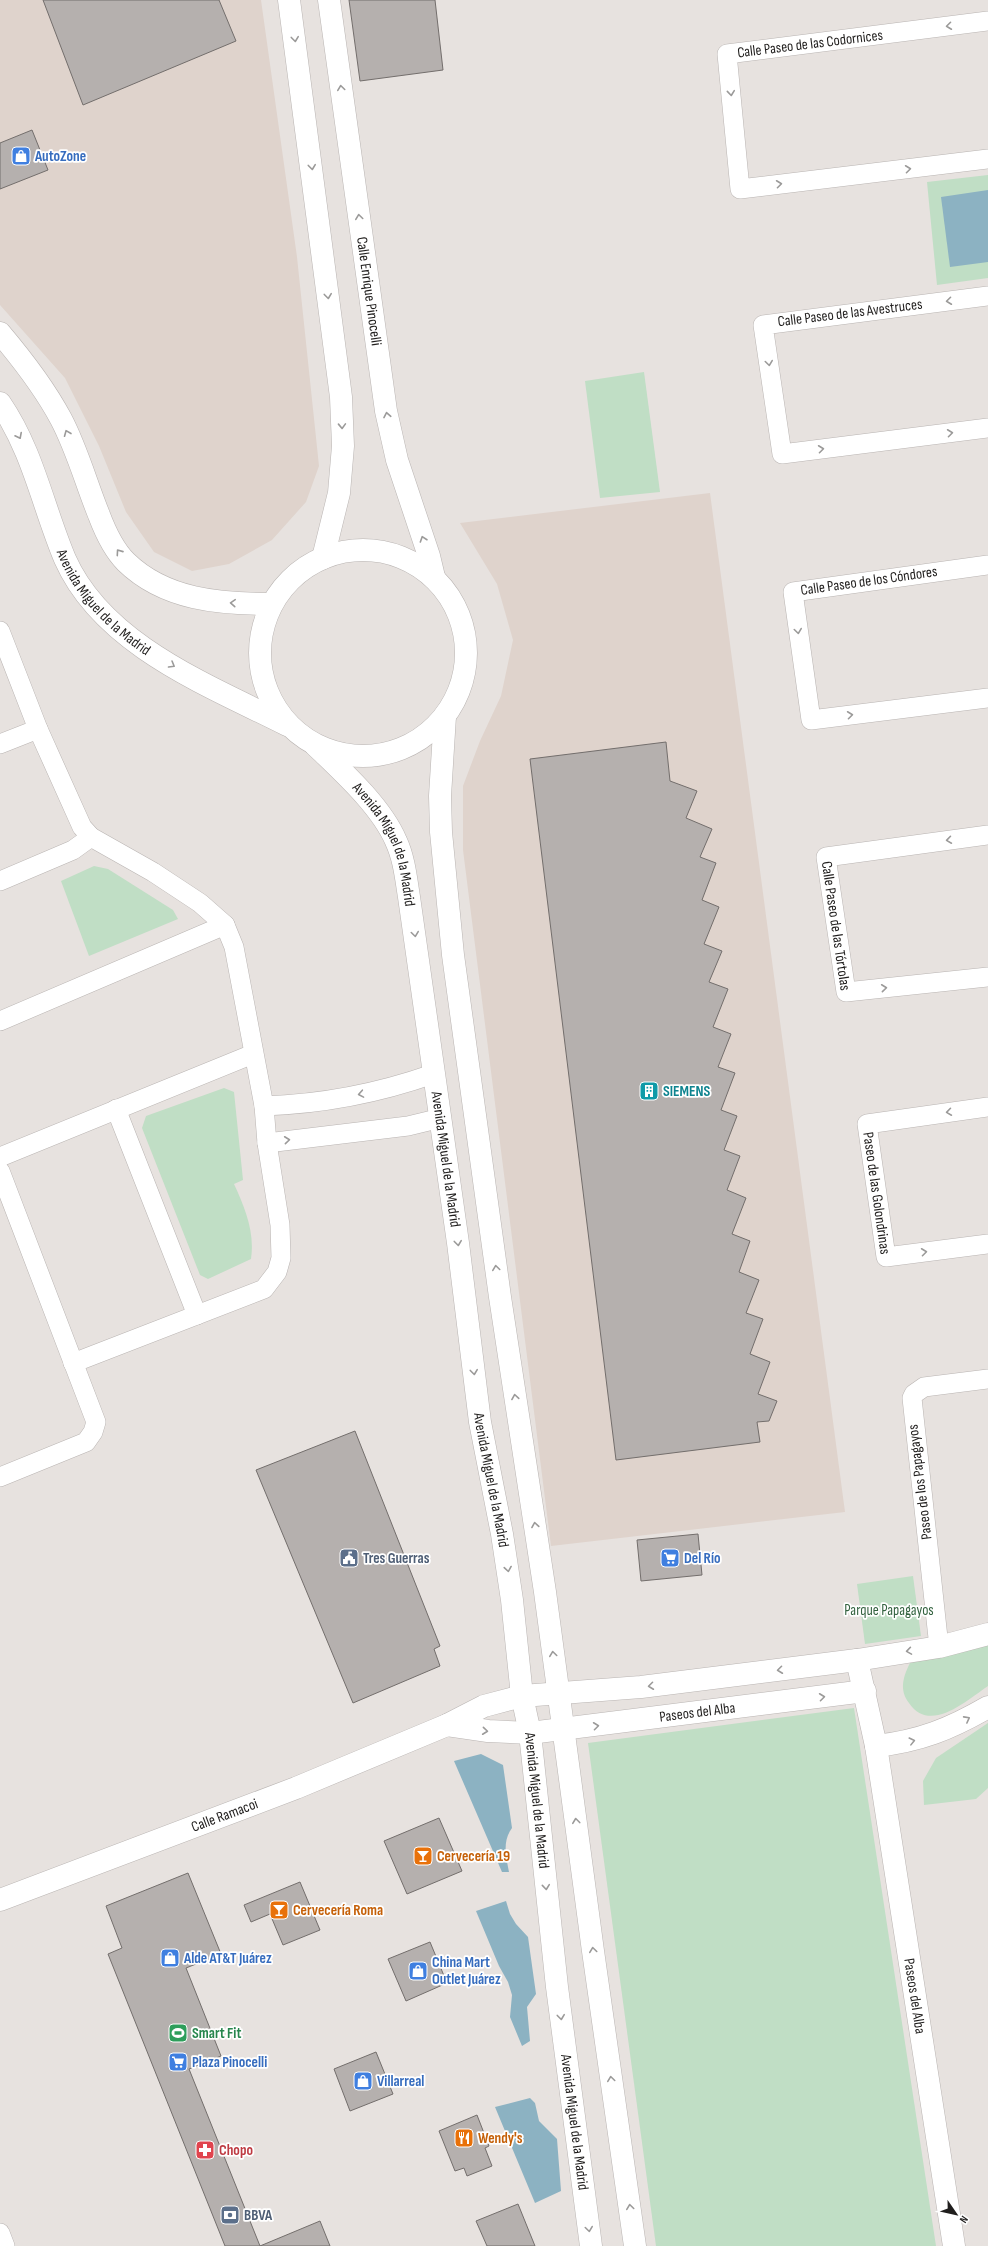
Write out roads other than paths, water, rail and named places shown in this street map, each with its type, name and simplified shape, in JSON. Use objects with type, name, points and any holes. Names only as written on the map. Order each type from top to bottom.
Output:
[{"type":"main road","points":[[289,0],[341,397],[343,446],[339,494],[323,558]]},
{"type":"main road","name":"Calle Enrique Pinocelli","points":[[329,0],[386,411],[397,460],[429,556],[434,577]]},
{"type":"main road","points":[[0,333],[37,382],[61,419],[105,528],[111,541],[125,561],[144,576],[170,591],[209,602],[272,604]]},
{"type":"main road","name":"Avenida Miguel de la Madrid","points":[[0,403],[21,438],[66,559],[89,599],[108,620],[157,656],[205,684],[291,727]]},
{"type":"main road","points":[[352,550],[381,551],[409,560],[434,577],[450,596],[461,619],[466,644],[466,669],[458,694],[445,716],[429,733],[408,746],[385,754],[362,757],[338,754],[315,745],[291,727],[278,712],[269,696],[261,666],[261,640],[265,622],[272,604],[294,577],[323,558],[352,550]]},
{"type":"main road","points":[[445,716],[440,796],[441,832],[452,955],[564,1730],[592,1951],[635,2246]]},
{"type":"main road","name":"Avenida Miguel de la Madrid","points":[[315,745],[356,785],[396,840],[402,856],[433,1074],[441,1118],[480,1422],[502,1534],[512,1600],[522,1696],[530,1734],[557,1987],[591,2246]]},
{"type":"main road","points":[[522,1696],[558,1692],[641,1687],[857,1660],[939,1647],[988,1634]]},
{"type":"main road","name":"Paseos del Alba","points":[[857,1660],[876,1746],[954,2246]]},
{"type":"main road","name":"Paseos del Alba","points":[[530,1734],[864,1691]]},
{"type":"main road","name":"Calle Ramacoi","points":[[0,1900],[296,1788],[446,1725],[484,1706],[522,1696]]},
{"type":"main road","points":[[876,1746],[924,1738],[946,1730],[988,1706]]},
{"type":"main road","points":[[446,1725],[488,1731],[530,1734]]},
{"type":"street","name":"Calle Paseo de las Codornices","points":[[988,21],[727,54],[740,188],[988,159]]},
{"type":"street","name":"Calle Paseo de las Avestruces","points":[[988,296],[763,325],[782,454],[988,428]]},
{"type":"street","name":"Calle Paseo de los Cóndores","points":[[988,565],[793,592],[811,720],[988,698]]},
{"type":"street","points":[[0,631],[38,729],[82,827],[91,837],[153,872],[200,903],[225,925],[234,946],[253,1054],[264,1106],[267,1142],[280,1225],[281,1258],[277,1272],[264,1289],[73,1363]]},
{"type":"street","points":[[0,744],[38,729]]},
{"type":"street","name":"Calle Paseo de las Tórtolas","points":[[988,835],[826,857],[846,992],[988,977]]},
{"type":"street","points":[[0,881],[73,850],[91,837]]},
{"type":"street","points":[[0,1021],[225,925]]},
{"type":"street","points":[[0,1157],[253,1054]]},
{"type":"street","points":[[264,1106],[299,1105],[376,1092],[433,1074]]},
{"type":"street","name":"Paseo de las Golondrinas","points":[[988,1107],[868,1124],[886,1257],[988,1244]]},
{"type":"street","points":[[116,1109],[197,1316]]},
{"type":"street","points":[[267,1142],[408,1126],[441,1118]]},
{"type":"street","points":[[0,1171],[96,1422],[93,1432],[86,1442],[0,1477]]},
{"type":"street","name":"Paseo de los Papagayos","points":[[939,1647],[912,1398],[914,1394],[924,1386],[988,1379]]},
{"type":"street","points":[[0,2233],[5,2246]]},
{"type":"water","points":[[988,190],[988,262],[950,267],[941,197]]},
{"type":"water","points":[[481,1754],[503,1765],[512,1828],[506,1844],[509,1872],[502,1872],[454,1761]]},
{"type":"water","points":[[506,1901],[510,1914],[516,1924],[528,1937],[536,1994],[527,2007],[530,2041],[522,2046],[510,2017],[512,1995],[508,1982],[499,1966],[476,1911]]},
{"type":"water","points":[[530,2098],[535,2103],[539,2121],[557,2139],[561,2191],[535,2203],[495,2107]]},
{"type":"place","name":"AutoZone","points":[[21,156]]},
{"type":"place","name":"SIEMENS","points":[[649,1091]]},
{"type":"place","name":"Tres Guerras","points":[[349,1558]]},
{"type":"place","name":"Del Río","points":[[670,1558]]},
{"type":"place","name":"Cervecería 19","points":[[423,1856]]},
{"type":"place","name":"Cervecería Roma","points":[[279,1910]]},
{"type":"place","name":"Alde AT&T Juárez","points":[[170,1958]]},
{"type":"place","name":"China Mart Outlet Juárez","points":[[418,1971]]},
{"type":"place","name":"Smart Fit","points":[[178,2033]]},
{"type":"place","name":"Plaza Pinocelli","points":[[178,2062]]},
{"type":"place","name":"Villarreal","points":[[363,2081]]},
{"type":"place","name":"Wendy's","points":[[464,2138]]},
{"type":"place","name":"Chopo","points":[[205,2150]]},
{"type":"place","name":"BBVA","points":[[230,2215]]},
{"type":"park label","name":"Parque Papagayos","points":[[889,1610]]}]
